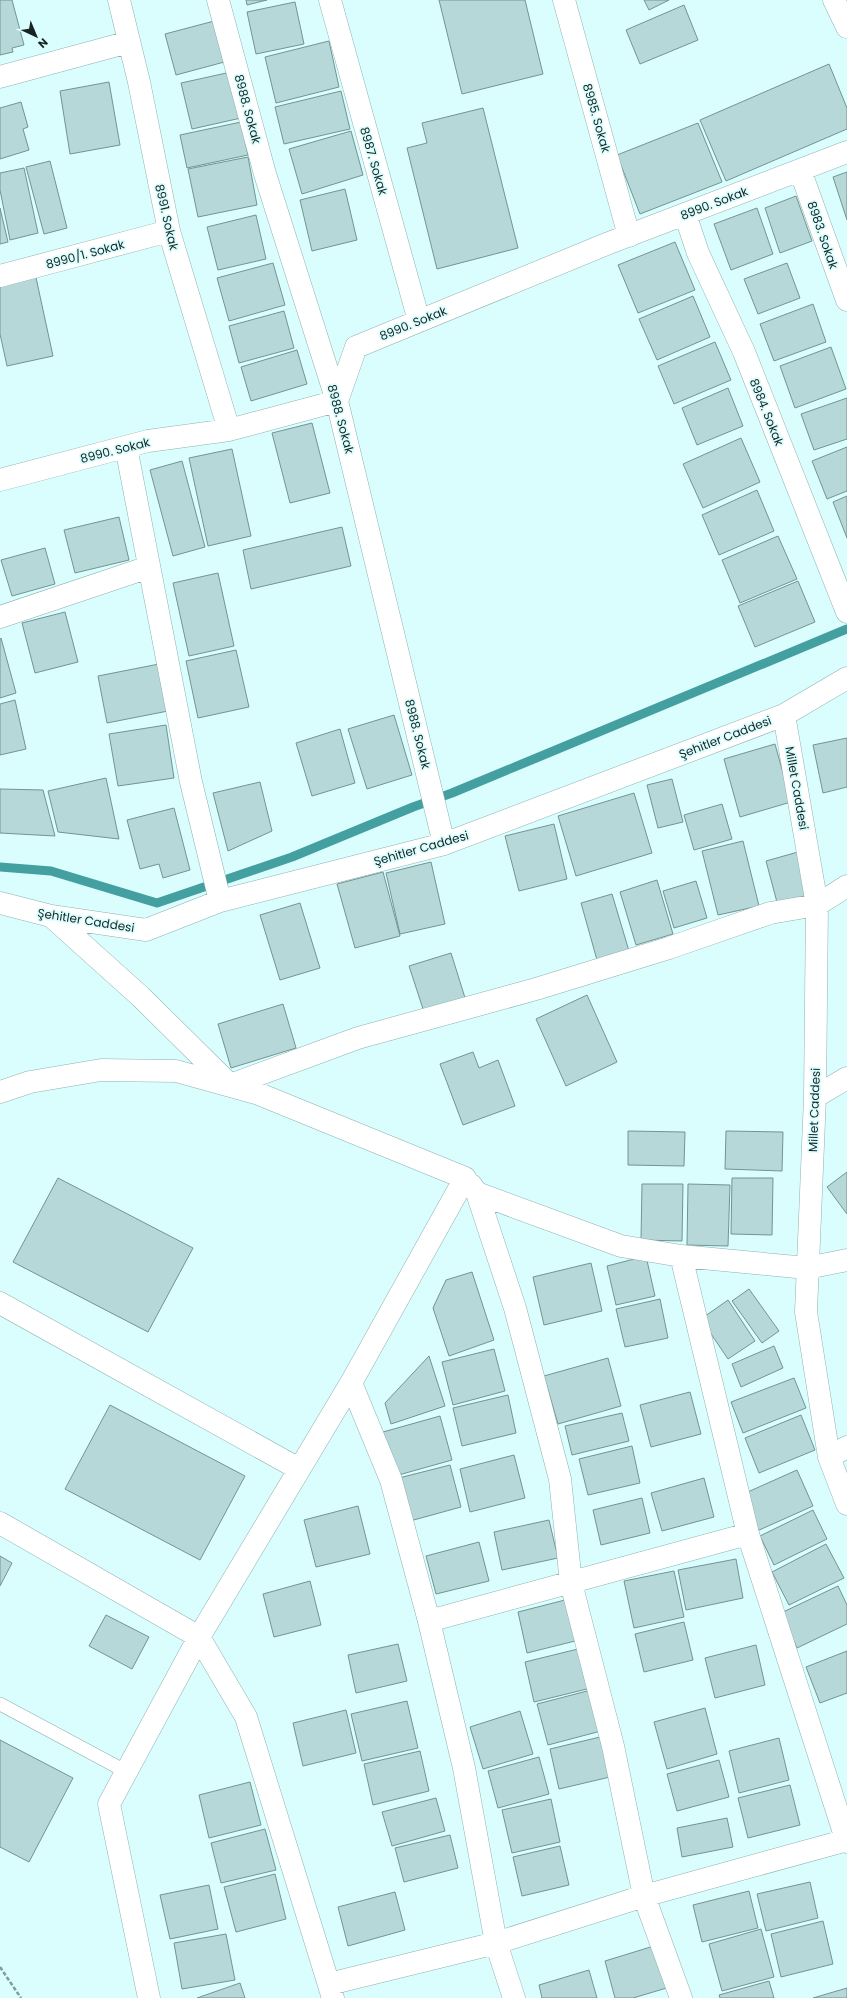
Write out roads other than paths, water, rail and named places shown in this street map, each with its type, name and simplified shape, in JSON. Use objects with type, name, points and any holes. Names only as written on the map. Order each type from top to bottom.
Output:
[{"type":"street","name":"8991. Sokak","points":[[119,0],[169,231],[228,430]]},
{"type":"street","name":"8988. Sokak","points":[[218,0],[265,174],[337,401],[444,844]]},
{"type":"street","name":"8987. Sokak","points":[[330,0],[419,321]]},
{"type":"street","name":"8985. Sokak","points":[[564,0],[629,236]]},
{"type":"street","points":[[834,0],[847,27]]},
{"type":"street","points":[[0,77],[129,42]]},
{"type":"street","name":"8990. Sokak","points":[[0,480],[126,447],[148,442],[228,430],[337,401],[356,347],[629,236],[847,152]]},
{"type":"street","name":"8983. Sokak","points":[[800,170],[847,300]]},
{"type":"street","name":"8984. Sokak","points":[[685,214],[698,253],[744,352],[846,609]]},
{"type":"street","name":"8990/1. Sokak","points":[[0,276],[169,231]]},
{"type":"street","points":[[126,447],[191,782],[219,900]]},
{"type":"street","points":[[0,617],[149,567]]},
{"type":"street","name":"Şehitler Caddesi","points":[[0,903],[51,916],[146,930],[219,900],[444,844],[784,714],[847,678]]},
{"type":"street","name":"Millet Caddesi","points":[[784,714],[817,905],[815,1097],[806,1312],[838,1452],[847,1504]]},
{"type":"street","points":[[230,1085],[358,1038],[536,989],[669,948],[770,913],[817,905],[847,886]]},
{"type":"street","points":[[51,916],[141,997],[230,1085]]},
{"type":"street","points":[[0,1092],[30,1082],[101,1070],[176,1071],[259,1094],[471,1186],[621,1246],[681,1256],[807,1268],[847,1260]]},
{"type":"street","points":[[815,1097],[847,1078]]},
{"type":"street","points":[[149,1998],[109,1804],[199,1637],[471,1186]]},
{"type":"street","points":[[471,1186],[515,1308],[560,1480],[571,1583],[613,1746],[644,1896],[681,1998]]},
{"type":"street","points":[[0,1523],[199,1637],[246,1717],[331,1991],[496,1943],[644,1896],[847,1841],[748,1534],[681,1256]]},
{"type":"street","points":[[0,1303],[299,1469]]},
{"type":"street","points":[[351,1383],[391,1480],[429,1621],[464,1768],[496,1943],[514,1998]]},
{"type":"street","points":[[429,1621],[748,1534]]},
{"type":"lane","points":[[0,1704],[127,1772]]},
{"type":"waterway","points":[[0,867],[51,871],[157,903],[292,857],[413,807],[452,793],[847,629]]}]
